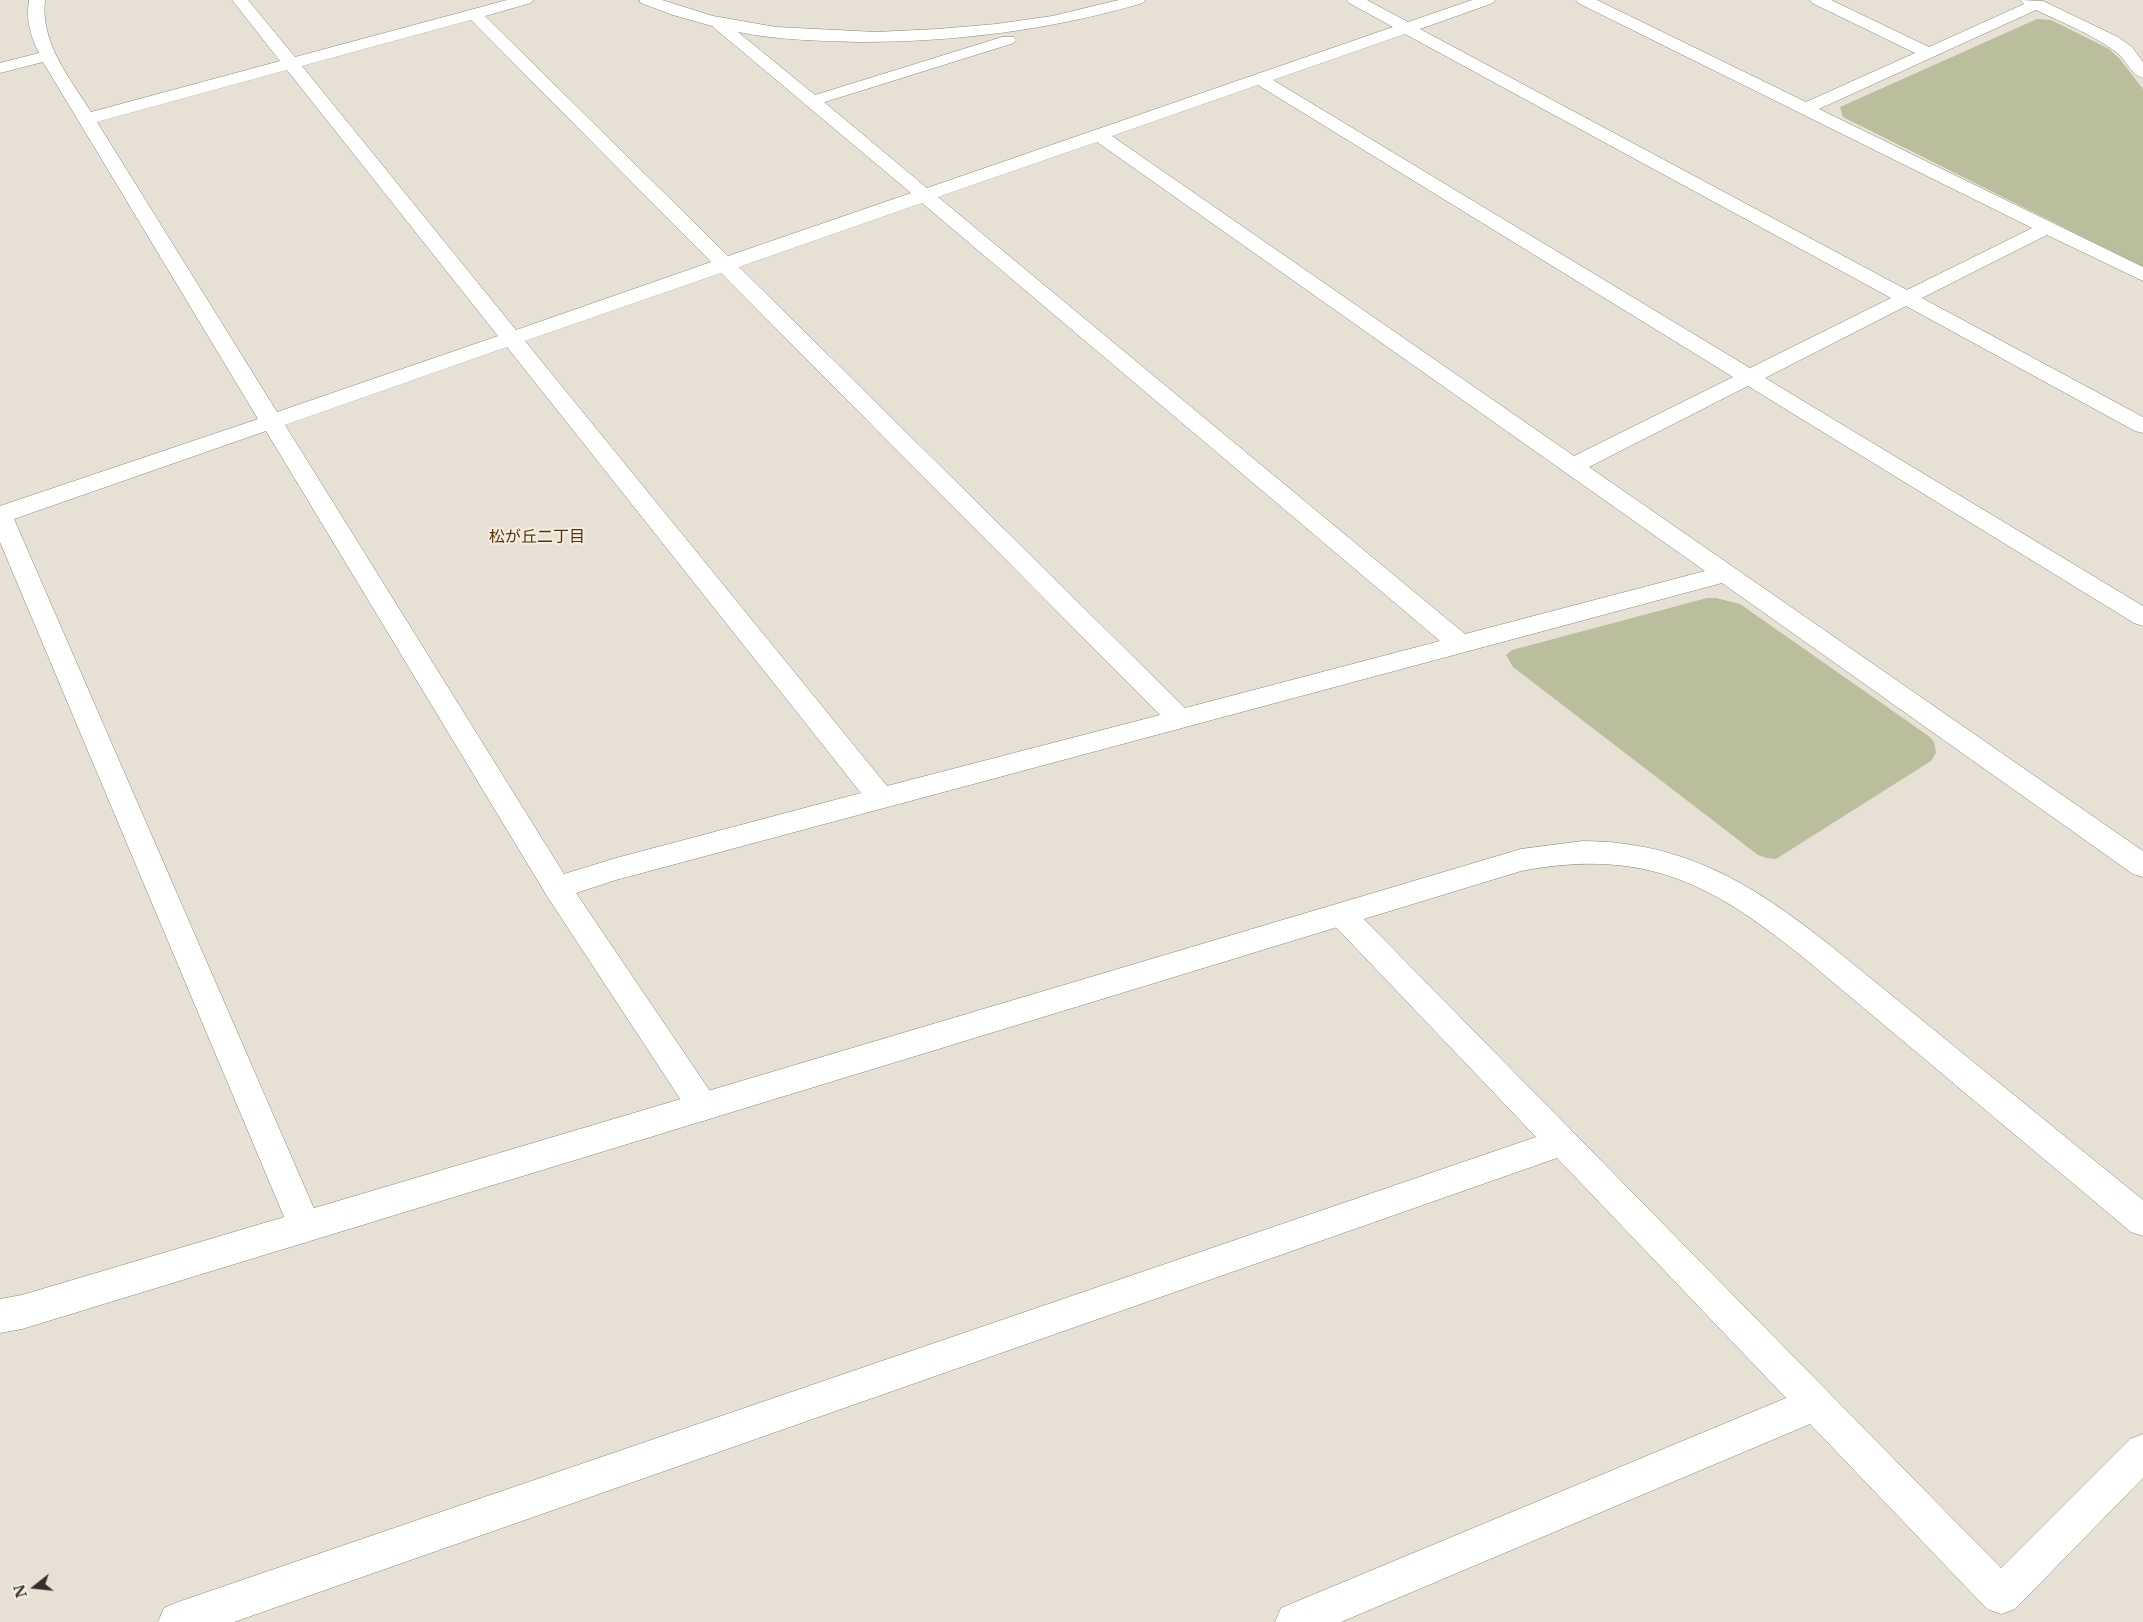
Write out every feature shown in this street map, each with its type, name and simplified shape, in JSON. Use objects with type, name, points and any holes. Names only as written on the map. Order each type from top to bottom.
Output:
[{"type":"street","points":[[37,0],[36,23],[39,39],[48,56],[557,888],[703,1107]]},
{"type":"street","points":[[240,0],[881,798]]},
{"type":"street","points":[[86,119],[525,0]]},
{"type":"street","points":[[647,0],[678,12],[717,22],[791,33],[881,37],[1006,29],[1061,20],[1114,7]]},
{"type":"street","points":[[812,101],[1137,0]]},
{"type":"street","points":[[1355,0],[2143,426]]},
{"type":"street","points":[[305,1227],[0,515],[1487,0]]},
{"type":"street","points":[[1584,0],[2143,275]]},
{"type":"street","points":[[1818,0],[1928,53]]},
{"type":"street","points":[[1805,109],[1928,53],[2033,2],[2119,45],[2130,55],[2143,73]]},
{"type":"street","points":[[474,14],[1180,718]]},
{"type":"street","points":[[717,22],[1459,643]]},
{"type":"street","points":[[2119,45],[2143,42]]},
{"type":"street","points":[[0,68],[48,56]]},
{"type":"street","points":[[1259,79],[2143,617]]},
{"type":"street","points":[[1099,134],[2143,866]]},
{"type":"street","points":[[1572,466],[2047,228]]},
{"type":"street","points":[[557,888],[616,869],[1459,643],[1726,574]]},
{"type":"street","points":[[0,1316],[22,1312],[1521,860],[1554,853],[1583,851],[1618,854],[1652,860],[1685,869],[1715,882],[1747,900],[1778,922],[2143,1221]]},
{"type":"street","points":[[1342,915],[2001,1595],[2143,1452]]},
{"type":"street","points":[[178,1622],[1562,1142]]},
{"type":"street","points":[[1295,1622],[1816,1403]]},
{"type":"green space","points":[[2037,19],[2051,20],[2109,49],[2119,58],[2143,89],[2143,267],[1843,117],[1840,107]]},
{"type":"green space","points":[[1707,598],[1716,598],[1740,604],[1930,737],[1934,742],[1936,753],[1931,761],[1776,859],[1766,858],[1758,855],[1513,667],[1506,655],[1512,650]]},
{"type":"district","name":"松が丘二丁目","points":[[537,537]]}]
